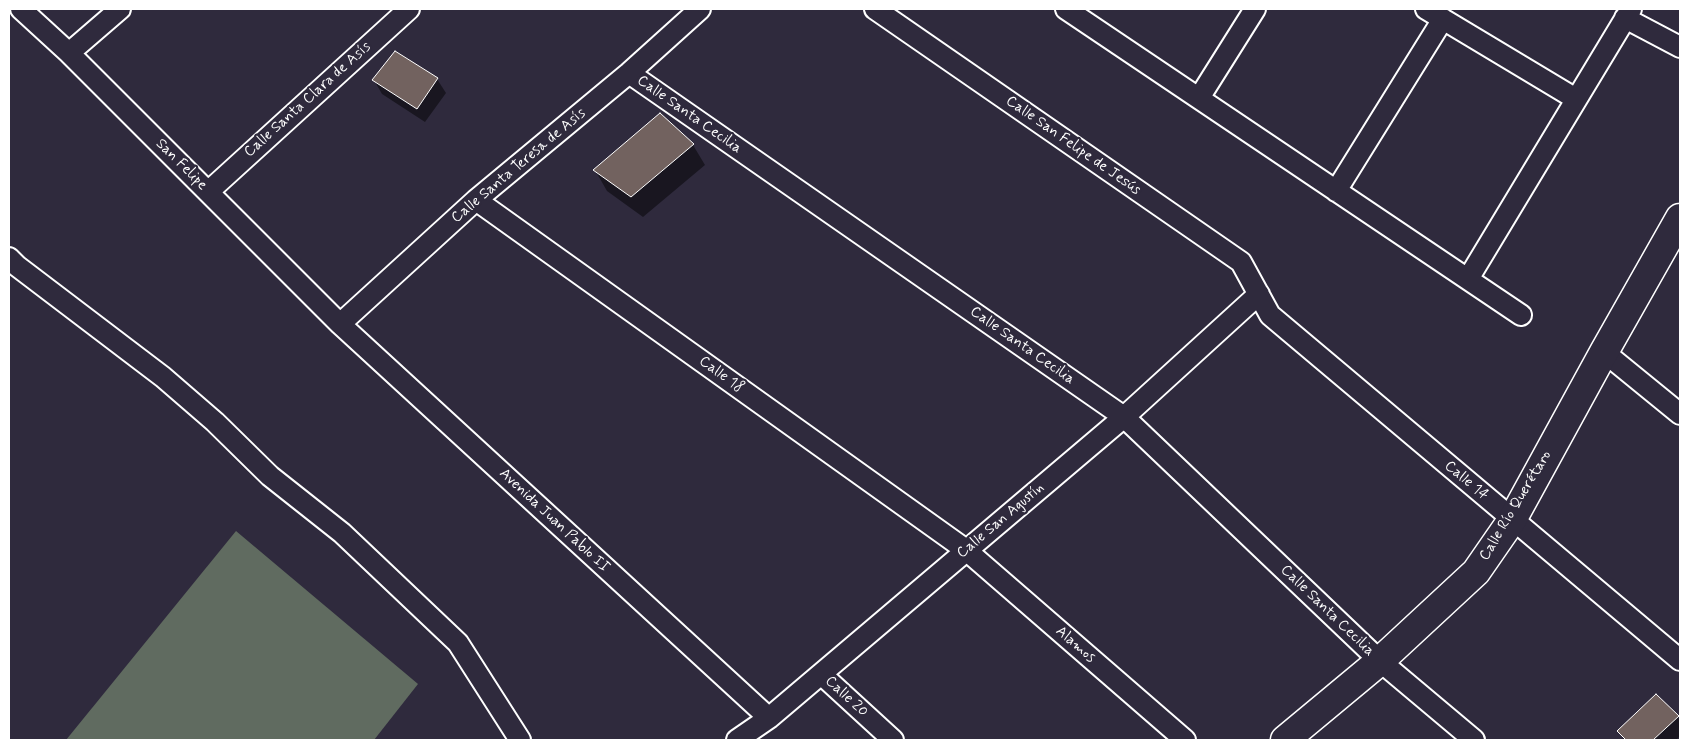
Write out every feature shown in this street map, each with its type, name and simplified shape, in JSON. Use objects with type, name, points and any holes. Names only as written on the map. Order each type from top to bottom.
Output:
[{"type":"street","name":"San Felipe","points":[[21,9],[69,53],[340,324]]},
{"type":"street","points":[[69,53],[120,9]]},
{"type":"street","name":"Calle Santa Clara de Asís","points":[[208,192],[408,9]]},
{"type":"street","name":"Calle Santa Teresa de Asís","points":[[340,324],[476,200],[629,73],[700,9]]},
{"type":"street","name":"Calle San Felipe de Jesús","points":[[875,9],[1241,262],[1259,294]]},
{"type":"street","points":[[1066,9],[1521,315]]},
{"type":"street","points":[[1199,98],[1255,9]]},
{"type":"street","points":[[1468,280],[1628,13],[1680,47]]},
{"type":"street","points":[[1336,190],[1435,14],[1576,99]]},
{"type":"street","name":"Calle Santa Cecilia","points":[[629,73],[1124,417],[1380,661],[1474,740]]},
{"type":"street","name":"Calle 18","points":[[476,200],[966,550]]},
{"type":"street","name":"Calle Río Querétaro","points":[[1284,740],[1380,661],[1476,572],[1512,520],[1680,218]]},
{"type":"street","points":[[9,258],[163,376],[215,422],[270,476],[342,533],[458,643],[520,740]]},
{"type":"street","name":"Calle San Agustín","points":[[737,740],[769,718],[1124,417],[1259,294]]},
{"type":"street","name":"Calle 14","points":[[1259,294],[1270,315],[1680,660]]},
{"type":"street","name":"Avenida Juan Pablo II","points":[[340,324],[769,718]]},
{"type":"street","points":[[1604,352],[1680,414]]},
{"type":"street","name":"Alamos","points":[[966,550],[1185,740]]},
{"type":"street","name":"Calle 20","points":[[821,674],[893,740]]},
{"type":"green space","points":[[236,531],[418,684],[374,740],[66,740]]},
{"type":"building","points":[[395,51],[438,78],[417,109],[372,80]]},
{"type":"building","points":[[660,113],[694,144],[631,197],[593,170]]},
{"type":"building","points":[[1656,694],[1679,716],[1653,740],[1626,740],[1617,731]]}]
